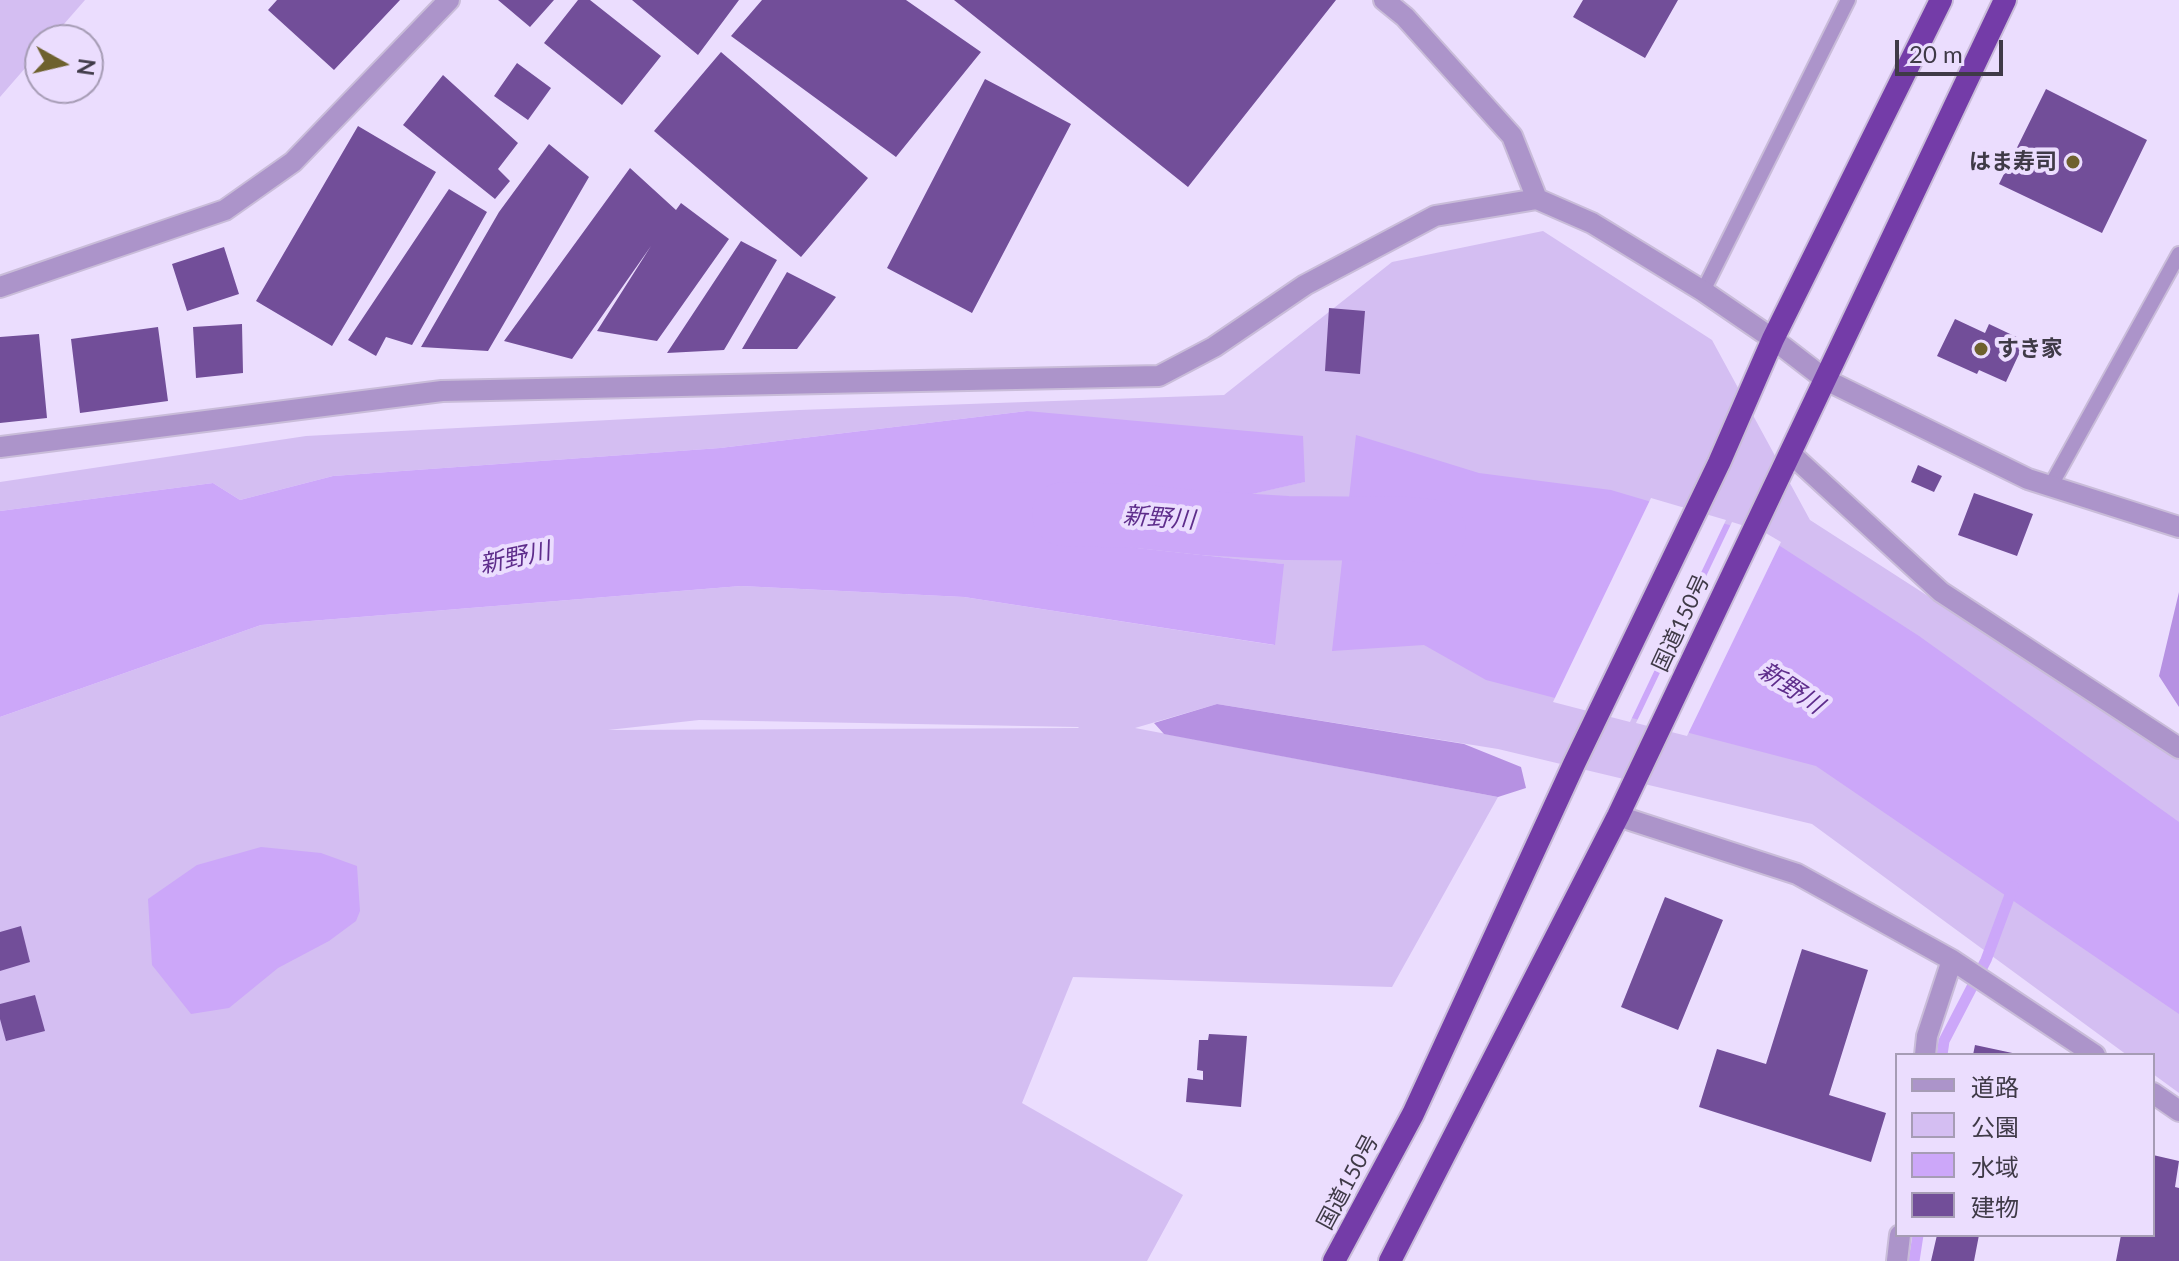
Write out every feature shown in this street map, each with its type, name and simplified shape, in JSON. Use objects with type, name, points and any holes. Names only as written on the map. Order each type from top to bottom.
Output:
[{"type":"highway","name":"国道150号","points":[[1334,1261],[1413,1114],[1574,764],[1719,463],[1773,339],[1941,0]]},
{"type":"highway","name":"国道150号","points":[[1390,1261],[1618,816],[2005,0]]},
{"type":"street","points":[[0,287],[225,210],[293,162],[449,0]]},
{"type":"street","points":[[1384,0],[1405,17],[1512,136],[1537,199]]},
{"type":"street","points":[[0,447],[442,391],[1159,376],[1214,347],[1305,285],[1435,216],[1537,199],[1592,223],[1703,291],[1826,380],[2050,487],[2179,527]]},
{"type":"street","points":[[1790,453],[1941,592],[2179,748]]},
{"type":"street","points":[[1618,816],[1797,874],[1952,960],[2092,1053]]},
{"type":"street","points":[[1925,1053],[1927,1036],[1952,960]]},
{"type":"street","points":[[2155,1094],[2179,1111]]},
{"type":"street","points":[[1897,1261],[1900,1237]]},
{"type":"lane","points":[[1703,291],[1848,0]]},
{"type":"lane","points":[[2050,487],[2179,254]]},
{"type":"green space","points":[[0,0],[85,0],[64,24],[24,24],[24,69],[0,97]]},
{"type":"green space","points":[[1543,231],[1712,340],[1810,520],[2035,665],[2179,752],[2179,1093],[2155,1075],[2155,1053],[2124,1053],[1812,824],[1498,749],[1217,704],[1135,728],[1498,797],[1392,987],[1073,977],[1022,1103],[1183,1195],[1147,1261],[0,1261],[0,717],[261,625],[741,586],[964,597],[1274,645],[1283,564],[1052,539],[1304,482],[1027,411],[720,448],[333,476],[240,500],[213,483],[0,511],[0,482],[306,436],[799,410],[1224,395],[1392,262]],"holes":[[[699,720],[1079,728],[608,730]]]},
{"type":"shaded area","points":[[2179,592],[2179,707],[2159,676]]},
{"type":"shaded area","points":[[1217,704],[1464,744],[1521,767],[1526,788],[1498,797],[1164,734],[1154,723]]},
{"type":"water","points":[[1027,411],[1303,436],[1305,482],[1055,539],[1284,564],[1275,645],[964,597],[741,586],[261,625],[0,717],[0,511],[213,483],[240,500],[333,476],[720,448]]},
{"type":"water","points":[[1356,435],[1479,473],[1611,490],[1763,535],[1919,636],[2179,822],[2179,1014],[1816,766],[1486,680],[1424,645],[1332,651]]},
{"type":"water","points":[[261,847],[321,853],[357,866],[360,911],[356,921],[329,941],[278,968],[229,1008],[191,1014],[152,965],[148,899],[197,865]]},
{"type":"pier","points":[[1651,498],[1726,520],[1630,722],[1553,702]]},
{"type":"pier","points":[[1732,522],[1764,532],[1781,542],[1687,736],[1636,723]]},
{"type":"building","points":[[277,0],[400,0],[334,70],[268,10]]},
{"type":"building","points":[[498,0],[554,0],[530,27]]},
{"type":"building","points":[[578,0],[590,0],[661,56],[622,105],[544,43]]},
{"type":"building","points":[[632,0],[739,0],[698,55]]},
{"type":"building","points":[[762,0],[906,0],[981,52],[896,157],[731,36]]},
{"type":"building","points":[[954,0],[1336,0],[1188,187]]},
{"type":"building","points":[[1583,0],[1678,0],[1645,58],[1573,17]]},
{"type":"building","points":[[721,52],[868,178],[801,257],[654,131]]},
{"type":"building","points":[[517,63],[551,88],[528,120],[494,96]]},
{"type":"building","points":[[443,75],[518,143],[498,169],[510,181],[495,199],[403,125]]},
{"type":"building","points":[[985,79],[1071,124],[972,313],[887,268]]},
{"type":"building","name":"はま寿司","points":[[2046,89],[2147,140],[2102,233],[1999,184]]},
{"type":"building","points":[[358,126],[436,172],[332,346],[256,301]]},
{"type":"building","points":[[549,144],[589,177],[488,351],[421,347],[499,212]]},
{"type":"building","points":[[630,168],[676,210],[681,203],[729,239],[657,341],[597,331],[651,246],[572,359],[504,341]]},
{"type":"building","points":[[449,189],[487,212],[412,345],[386,337],[376,356],[348,340]]},
{"type":"building","points":[[741,241],[777,260],[724,350],[667,353]]},
{"type":"building","points":[[224,247],[239,294],[187,311],[172,264]]},
{"type":"building","points":[[787,272],[836,297],[797,349],[742,349]]},
{"type":"building","points":[[1329,308],[1365,311],[1360,374],[1325,371]]},
{"type":"building","name":"すき家","points":[[1955,319],[1985,333],[1989,324],[2025,341],[2006,382],[1979,370],[1977,374],[1937,356]]},
{"type":"building","points":[[242,324],[243,373],[196,378],[193,327]]},
{"type":"building","points":[[158,327],[168,401],[80,413],[71,339]]},
{"type":"building","points":[[39,334],[47,418],[0,423],[0,337]]},
{"type":"building","points":[[1918,465],[1942,476],[1934,492],[1911,482]]},
{"type":"building","points":[[1974,493],[2033,514],[2017,556],[1958,535]]},
{"type":"building","points":[[1665,897],[1723,920],[1678,1030],[1621,1007]]},
{"type":"building","points":[[21,926],[30,962],[0,971],[0,932]]},
{"type":"building","points":[[1802,949],[1868,970],[1829,1095],[1886,1113],[1871,1162],[1699,1107],[1717,1049],[1766,1064]]},
{"type":"building","points":[[35,995],[45,1031],[6,1041],[0,1019],[0,1004]]},
{"type":"building","points":[[1209,1034],[1247,1036],[1241,1107],[1186,1102],[1188,1078],[1203,1080],[1203,1071],[1197,1070],[1199,1040],[1208,1040]]},
{"type":"building","points":[[1975,1045],[2012,1053],[1973,1053]]},
{"type":"building","points":[[2155,1155],[2179,1161],[2175,1187],[2179,1188],[2179,1261],[2116,1261],[2121,1237],[2155,1237]]},
{"type":"building","points":[[1937,1237],[1979,1237],[1974,1261],[1931,1261]]},
{"type":"waterway","name":"新野川","points":[[1064,514],[1137,516],[1287,528],[1434,532]]},
{"type":"waterway","points":[[1942,1053],[1944,1041],[1986,960],[2013,887]]},
{"type":"waterway","points":[[1914,1261],[1918,1237]]},
{"type":"place","name":"はま寿司","points":[[2073,162]]},
{"type":"place","name":"すき家","points":[[1981,349]]}]
